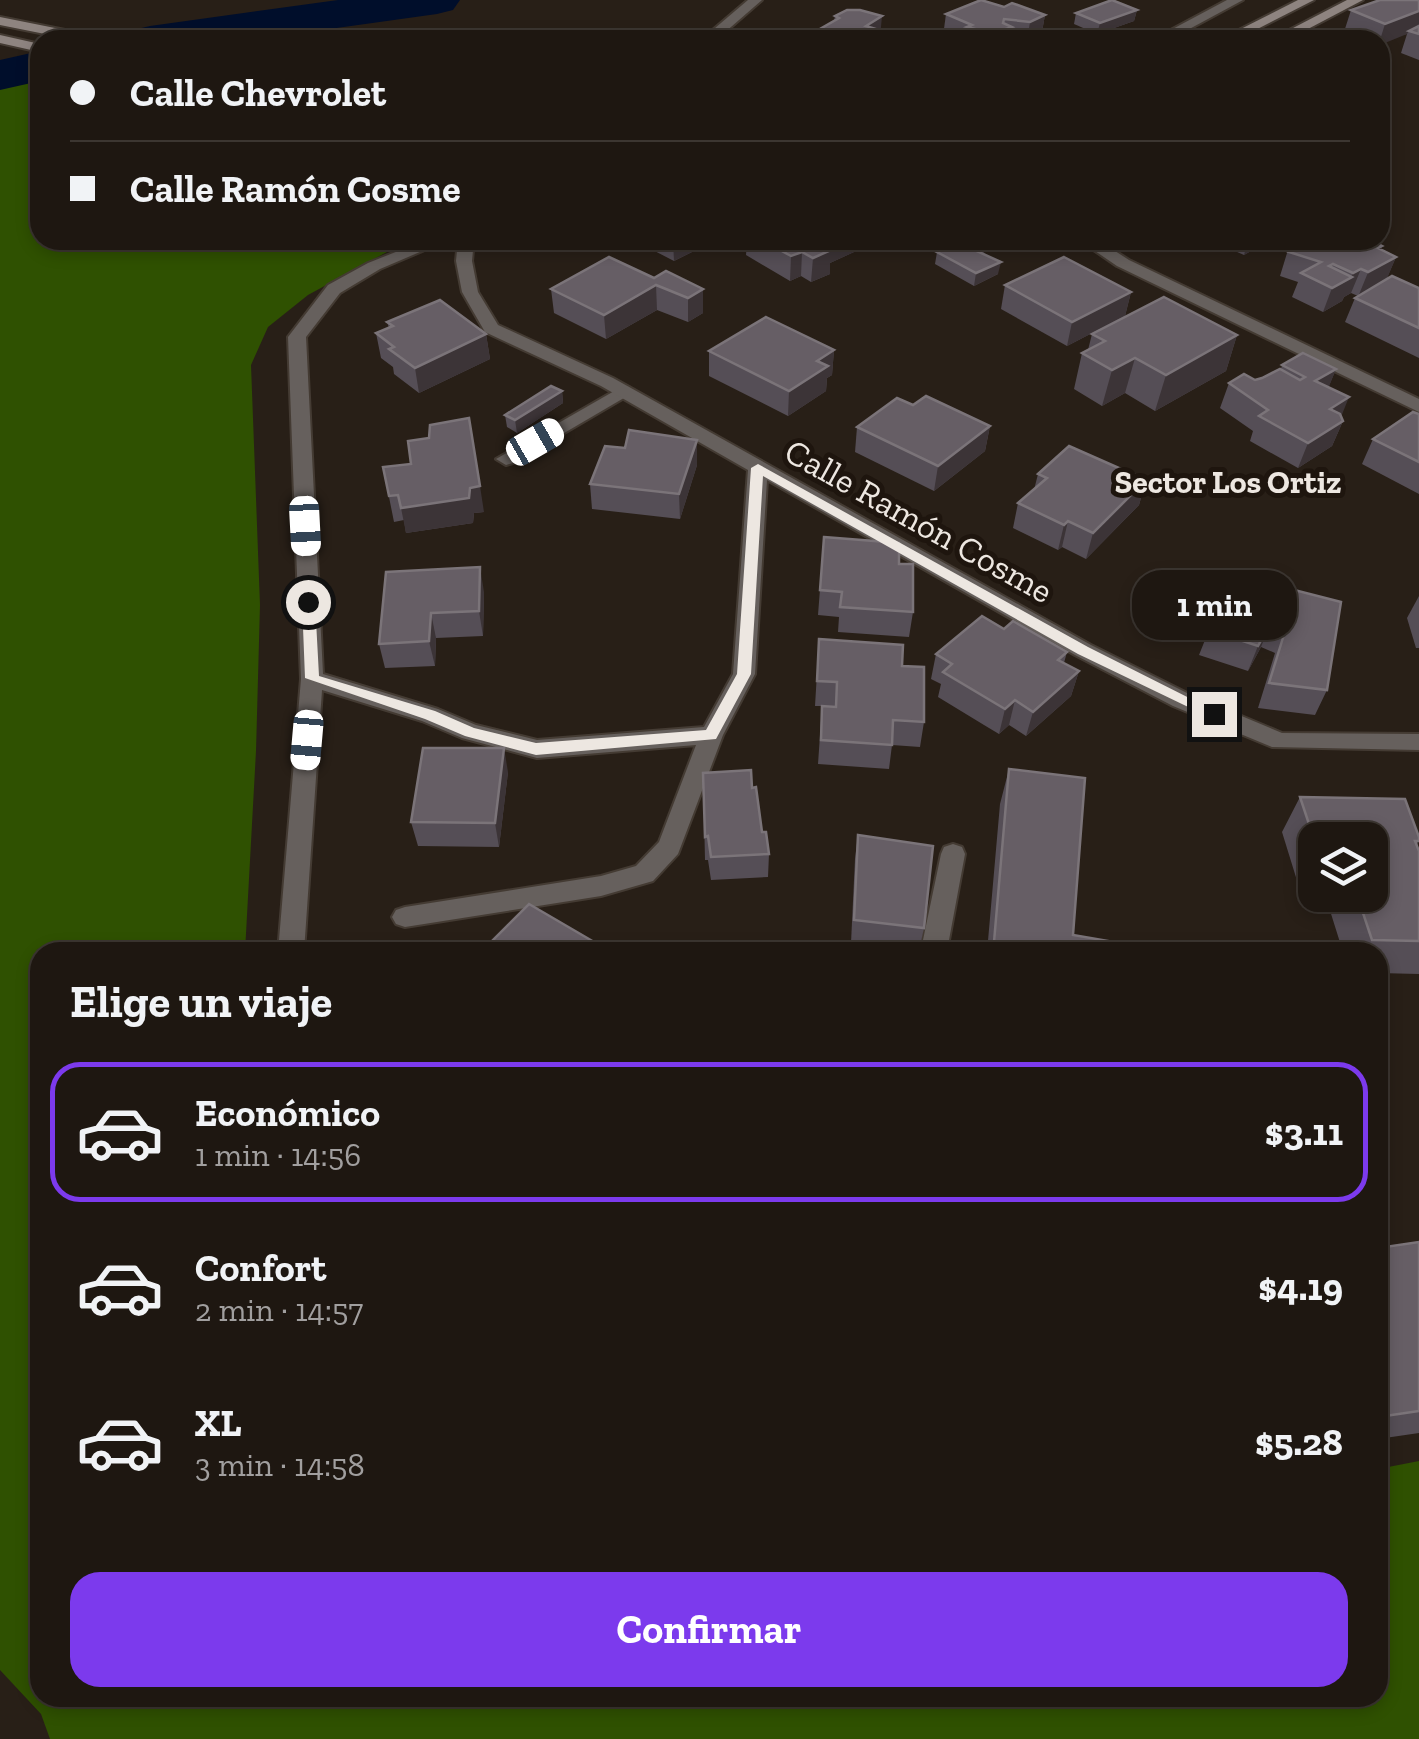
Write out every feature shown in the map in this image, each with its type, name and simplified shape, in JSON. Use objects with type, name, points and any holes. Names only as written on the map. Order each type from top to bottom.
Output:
[{"type":"main road","points":[[1246,30],[1308,0]]},
{"type":"main road","points":[[1297,30],[1357,0]]},
{"type":"main road","points":[[0,21],[45,30]]},
{"type":"main road","points":[[0,40],[30,46]]},
{"type":"street","points":[[720,30],[756,0]]},
{"type":"street","points":[[1178,30],[1237,0]]},
{"type":"street","points":[[292,942],[312,678],[297,337],[334,289],[374,266],[415,250]]},
{"type":"street","name":"Calle Ramón Cosme","points":[[465,250],[470,292],[491,328],[623,391],[1083,650],[1181,700],[1280,741],[1419,742]]},
{"type":"street","points":[[1103,250],[1419,406]]},
{"type":"street","points":[[506,458],[623,391]]},
{"type":"street","points":[[405,917],[601,886],[644,874],[669,847],[711,735],[744,674],[758,468]]},
{"type":"street","points":[[312,678],[430,715],[470,732],[536,749],[711,735]]},
{"type":"street","points":[[936,942],[953,854]]},
{"type":"green space","points":[[0,77],[30,81],[30,250],[391,250],[308,295],[268,327],[251,365],[260,605],[246,942],[30,942],[30,1702],[0,1670]]},
{"type":"green space","points":[[1419,1461],[1419,1739],[50,1739],[34,1707],[1388,1707],[1388,1467]]},
{"type":"building","points":[[981,0],[1004,7],[1012,3],[1045,15],[1030,22],[1004,19],[1003,23],[1012,27],[1008,30],[979,30],[946,14]]},
{"type":"building","points":[[1112,0],[1137,10],[1100,23],[1076,13]]},
{"type":"building","points":[[1380,0],[1419,0],[1419,11],[1385,24],[1351,10]]},
{"type":"building","points":[[847,10],[860,10],[882,16],[866,26],[874,30],[818,30],[839,18],[835,16]]},
{"type":"building","points":[[780,250],[831,250],[813,258],[802,252],[791,256]]},
{"type":"building","points":[[974,250],[1001,262],[976,273],[937,252]]},
{"type":"building","points":[[1382,250],[1396,257],[1368,272],[1361,269],[1353,273],[1333,264],[1329,266],[1352,277],[1332,288],[1301,273],[1321,262],[1289,252]]},
{"type":"building","points":[[609,257],[654,278],[666,271],[703,289],[688,298],[656,285],[604,315],[551,289]]},
{"type":"building","points":[[1064,257],[1131,292],[1072,322],[1005,285]]},
{"type":"building","points":[[1392,276],[1419,288],[1419,328],[1355,298]]},
{"type":"building","points":[[1164,297],[1237,335],[1166,375],[1135,358],[1112,370],[1082,353],[1105,341],[1092,334]]},
{"type":"building","points":[[440,300],[486,334],[415,368],[389,349],[394,347],[376,333],[393,326],[387,322]]},
{"type":"building","points":[[766,317],[834,350],[817,361],[828,366],[789,391],[709,351]]},
{"type":"building","points":[[1303,353],[1336,369],[1315,381],[1349,397],[1330,409],[1340,414],[1343,421],[1308,443],[1259,416],[1268,410],[1229,383],[1244,374],[1255,380],[1280,369],[1300,380],[1305,377],[1282,365]]},
{"type":"building","points":[[551,386],[562,391],[515,420],[505,415]]},
{"type":"building","points":[[926,396],[990,426],[938,466],[857,427],[897,398],[913,405]]},
{"type":"building","points":[[1413,412],[1419,414],[1419,462],[1373,439]]},
{"type":"building","points":[[469,418],[480,486],[470,488],[469,498],[401,508],[398,495],[389,496],[383,467],[411,464],[408,441],[429,438],[430,425]]},
{"type":"building","points":[[629,430],[697,440],[679,494],[590,484],[605,446],[625,448]]},
{"type":"building","points":[[1069,446],[1146,480],[1093,533],[1068,521],[1064,525],[1018,503],[1047,478],[1038,474]]},
{"type":"building","points":[[824,537],[899,543],[899,564],[913,564],[913,612],[840,607],[842,592],[820,590]]},
{"type":"building","points":[[480,567],[479,611],[431,613],[429,641],[379,644],[386,572]]},
{"type":"building","points":[[1236,575],[1341,602],[1327,690],[1269,683],[1286,628],[1271,622],[1258,646],[1209,630]]},
{"type":"building","points":[[982,616],[1004,629],[1013,621],[1067,652],[1058,660],[1079,671],[1033,712],[1015,700],[1005,709],[943,672],[952,664],[936,654]]},
{"type":"building","points":[[819,639],[903,645],[902,666],[924,667],[924,722],[893,720],[892,745],[821,740],[822,706],[836,707],[837,682],[817,681]]},
{"type":"building","points":[[423,748],[504,748],[495,823],[411,822]]},
{"type":"building","points":[[1009,769],[1085,778],[1073,935],[1114,942],[994,942]]},
{"type":"building","points":[[751,770],[769,854],[711,857],[708,836],[705,837],[703,773]]},
{"type":"building","points":[[1300,797],[1405,799],[1419,837],[1415,841],[1419,851],[1419,941],[1372,940],[1363,912],[1388,912],[1388,822],[1308,822]]},
{"type":"building","points":[[858,835],[933,846],[924,928],[854,920]]},
{"type":"building","points":[[529,904],[594,942],[491,942]]},
{"type":"building","points":[[1419,1242],[1419,1411],[1388,1416],[1388,1247]]},
{"type":"waterway","points":[[222,30],[437,0]]},
{"type":"waterway","points":[[0,75],[30,68]]},
{"type":"district","name":"Sector Los Ortiz","points":[[1228,482]]},
{"type":"route","points":[[308,602],[312,678],[430,715],[470,732],[536,749],[711,735],[744,674],[758,468],[1083,650],[1214,714]]}]
